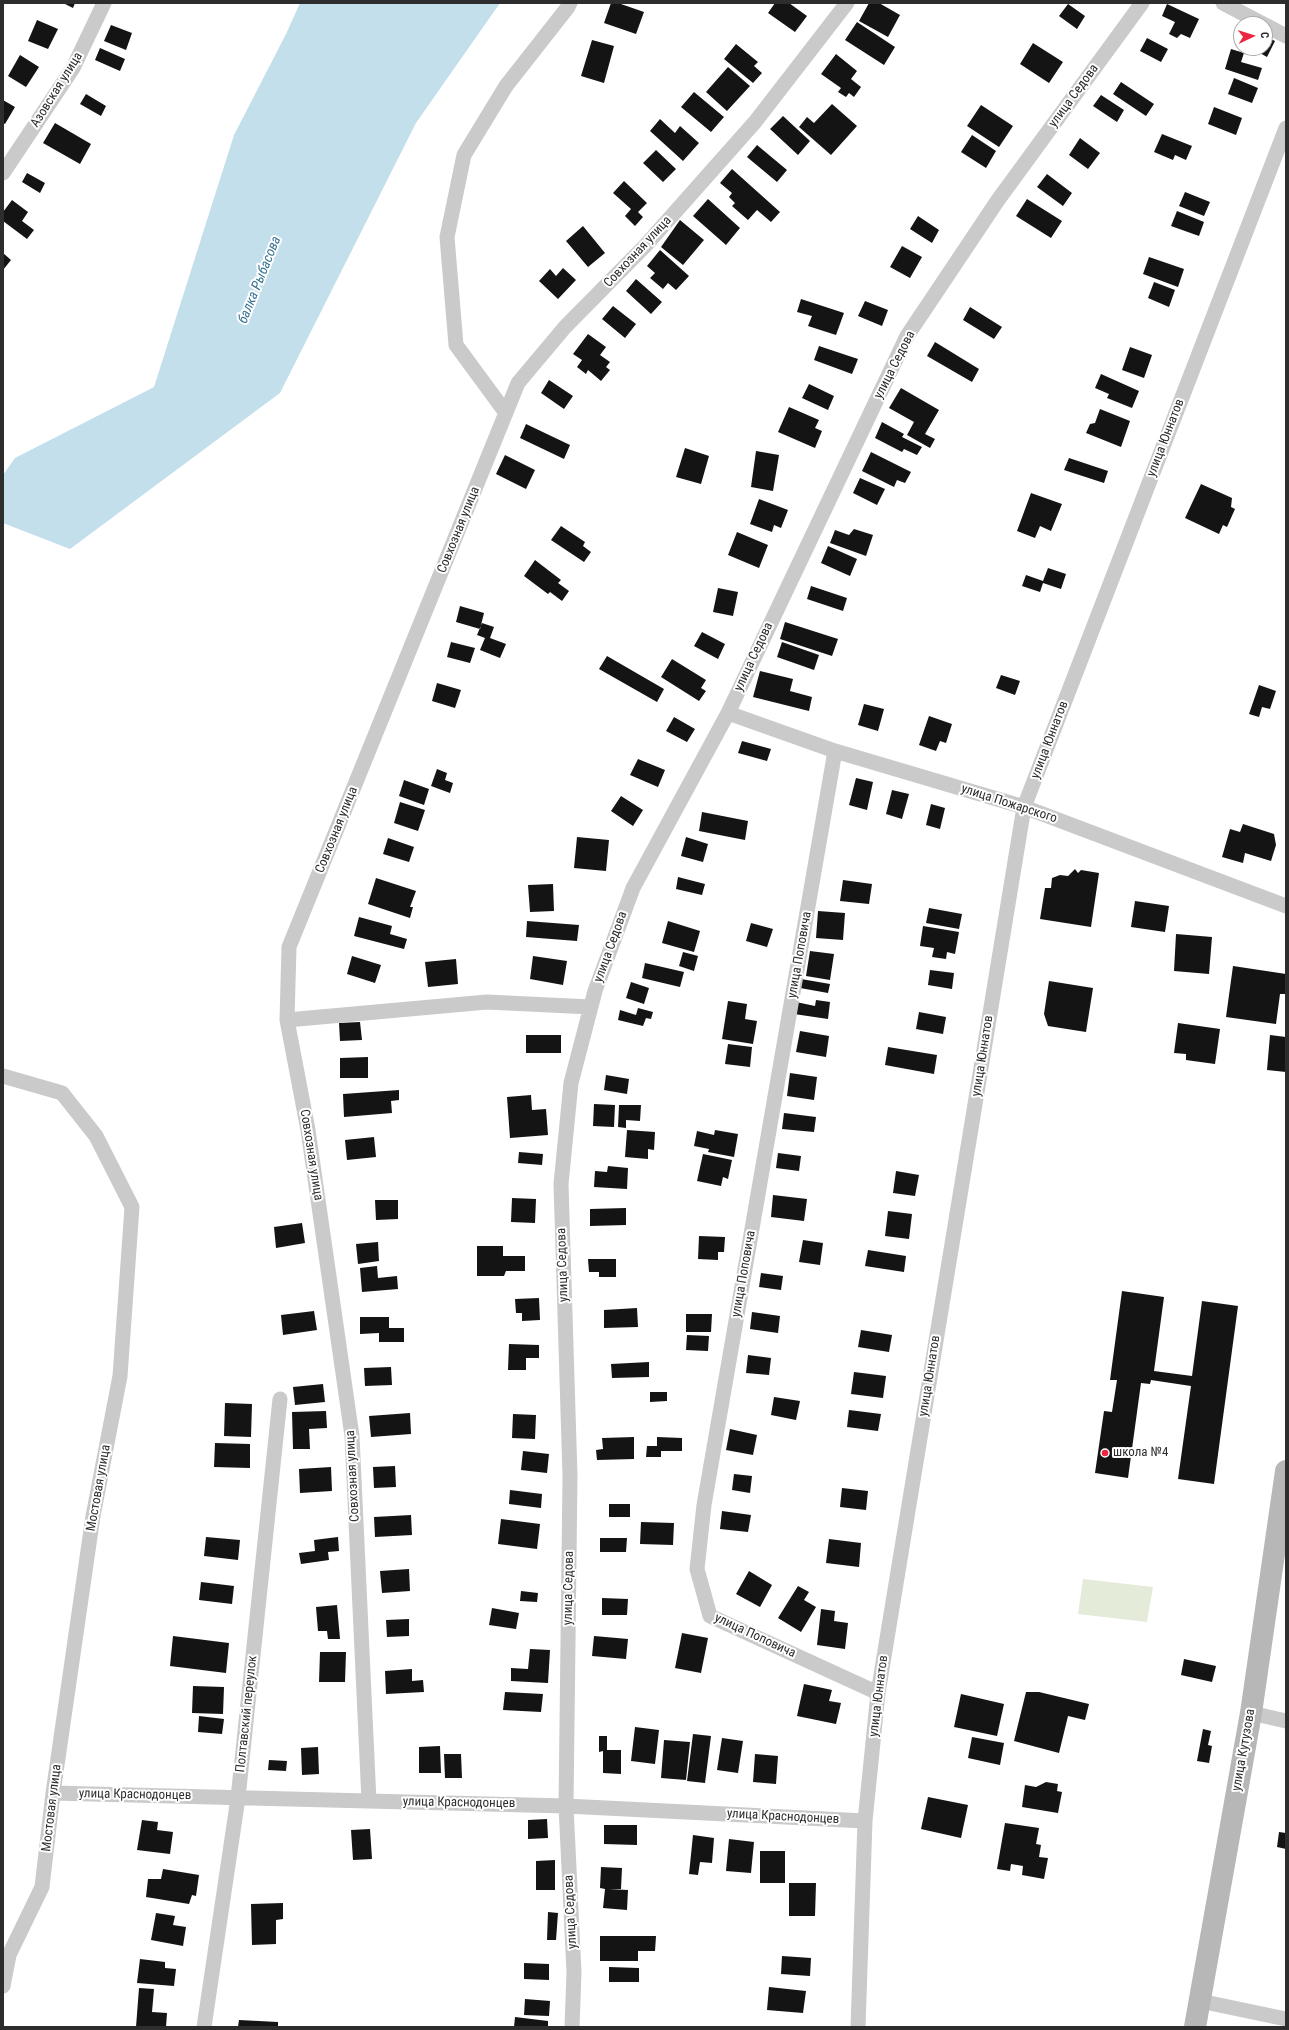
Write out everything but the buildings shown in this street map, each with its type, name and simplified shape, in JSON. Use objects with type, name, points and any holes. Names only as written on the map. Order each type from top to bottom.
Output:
[{"type":"main road","name":"улица Кутузова","points":[[1195,2027],[1251,1713],[1286,1472]]},
{"type":"street","name":"Азовская улица","points":[[3,174],[73,68],[104,3]]},
{"type":"street","points":[[506,413],[456,344],[447,238],[464,156],[506,86],[570,3]]},
{"type":"street","name":"Совхозная улица","points":[[369,1801],[352,1436],[308,1130],[286,1020],[289,947],[518,383],[565,328],[645,246],[754,122],[848,3]]},
{"type":"street","name":"улица Седова","points":[[572,2027],[574,1972],[566,1806],[570,1476],[561,1184],[571,1083],[591,1007],[633,888],[728,713],[907,336],[998,200],[1142,3]]},
{"type":"street","points":[[1223,3],[1247,16]]},
{"type":"street","points":[[1273,30],[1286,36]]},
{"type":"street","name":"улица Юннатов","points":[[858,2027],[865,1821],[878,1693],[1024,807],[1286,128]]},
{"type":"street","name":"улица Пожарского","points":[[728,713],[835,751],[1024,807],[1286,906]]},
{"type":"street","name":"улица Поповича","points":[[835,751],[704,1505],[697,1569],[710,1616],[878,1693]]},
{"type":"street","points":[[286,1020],[488,1002],[591,1007]]},
{"type":"street","name":"Мостовая улица","points":[[3,1076],[62,1093],[96,1136],[132,1207],[120,1376],[93,1516],[53,1793],[42,1887],[6,1957],[3,1986]]},
{"type":"street","name":"Полтавский переулок","points":[[204,2027],[238,1798],[280,1400]]},
{"type":"street","points":[[1251,1713],[1286,1721]]},
{"type":"street","name":"улица Краснодонцев","points":[[53,1793],[566,1806],[865,1821]]},
{"type":"street","points":[[1200,2001],[1286,2019]]},
{"type":"green space","points":[[1083,1579],[1153,1587],[1147,1622],[1078,1614]]},
{"type":"water","name":"балка Рыбасова","points":[[300,3],[500,3],[416,123],[280,393],[70,549],[3,523],[3,475],[15,458],[154,387],[234,135],[286,34]]},
{"type":"place","name":"школа №4","points":[[1105,1453]]}]
